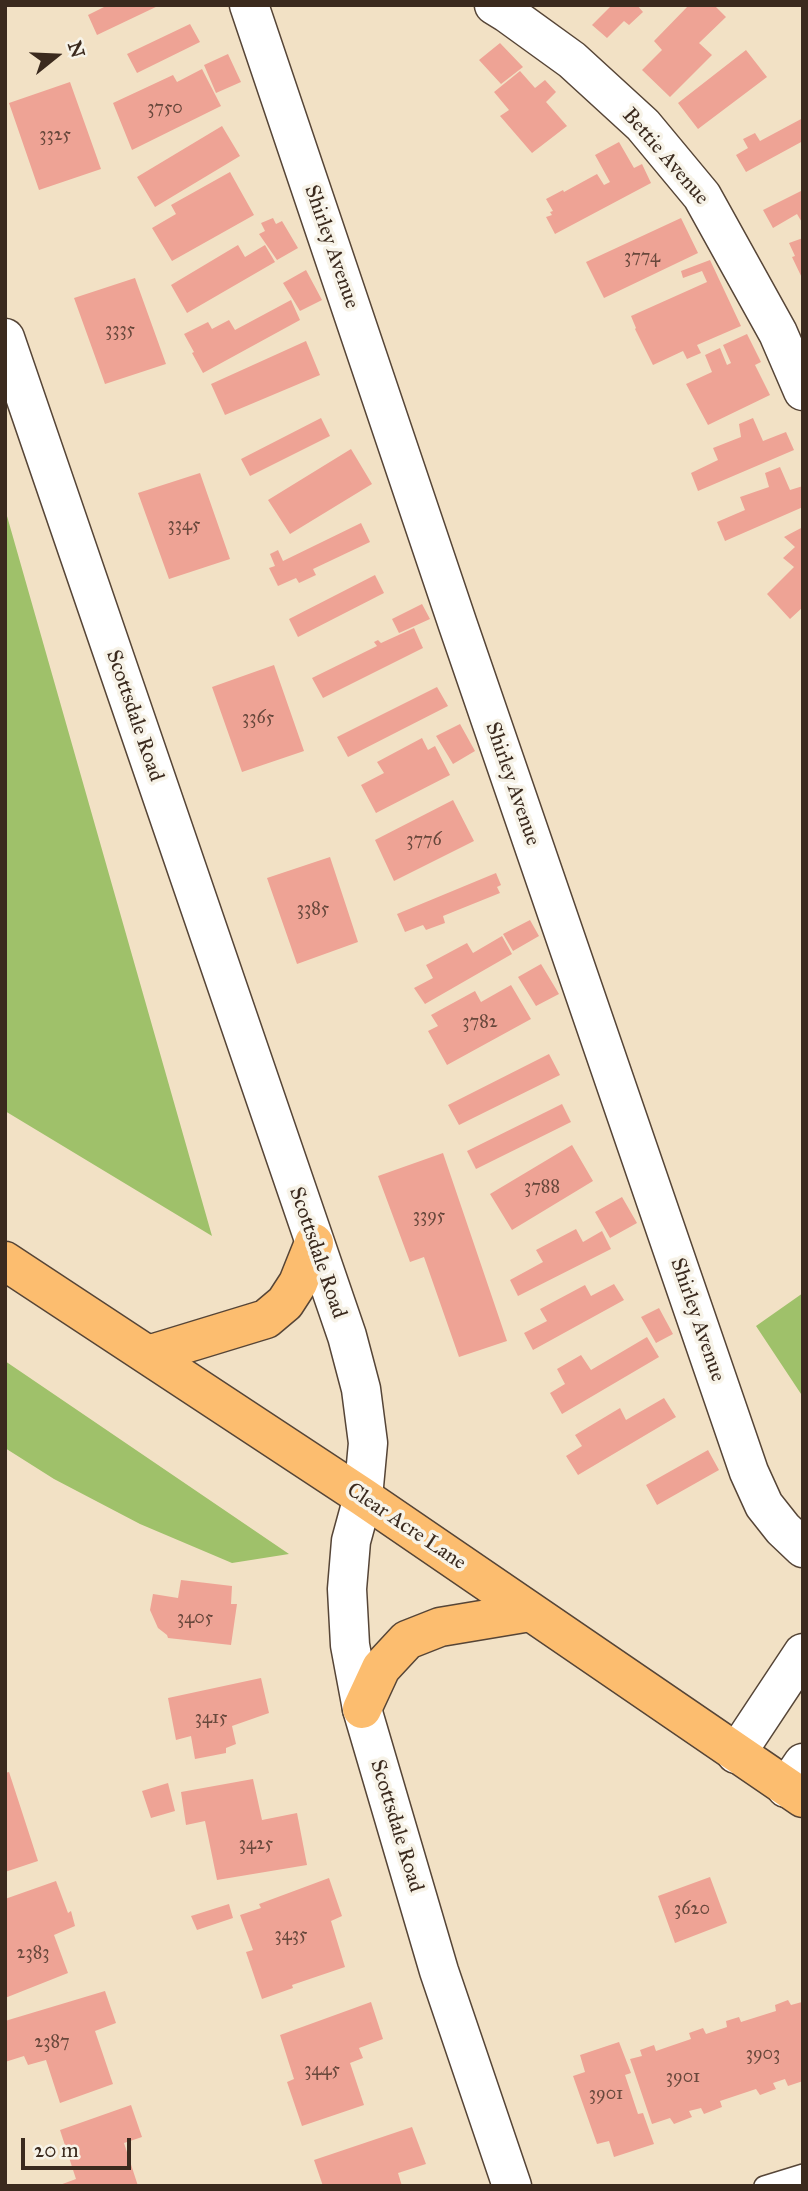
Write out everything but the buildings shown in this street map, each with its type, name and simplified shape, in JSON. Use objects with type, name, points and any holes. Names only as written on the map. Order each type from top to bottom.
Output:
[{"type":"main road","points":[[148,1355],[266,1319],[285,1303],[298,1283],[314,1243]]},
{"type":"main road","name":"Clear Acre Lane","points":[[5,1261],[362,1497],[736,1754],[797,1783]]},
{"type":"main road","points":[[362,1709],[381,1668],[407,1640],[440,1627],[530,1612]]},
{"type":"street","name":"Shirley Avenue","points":[[249,5],[458,625],[749,1472],[764,1505],[803,1548]]},
{"type":"street","name":"Bettie Avenue","points":[[494,5],[572,60],[643,125],[702,196],[778,333],[803,391]]},
{"type":"street","name":"Scottsdale Road","points":[[5,338],[347,1336],[360,1389],[368,1444],[362,1497],[351,1541],[347,1589],[350,1645],[362,1709],[439,1971],[512,2186]]},
{"type":"street","points":[[736,1754],[803,1653]]},
{"type":"lane","points":[[764,2186],[803,2174]]},
{"type":"green space","points":[[5,509],[212,1236],[5,1111]]},
{"type":"green space","points":[[803,1293],[803,1397],[756,1326]]},
{"type":"green space","points":[[5,1361],[289,1554],[232,1563],[140,1524],[54,1479],[5,1448]]}]
